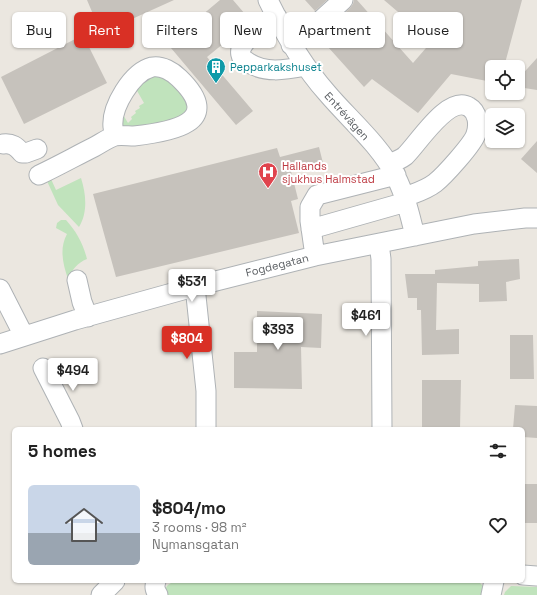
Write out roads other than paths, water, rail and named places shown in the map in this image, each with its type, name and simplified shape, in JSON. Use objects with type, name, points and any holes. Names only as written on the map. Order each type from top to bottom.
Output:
[{"type":"street","name":"Entrévägen","points":[[268,0],[273,12]]},
{"type":"street","points":[[330,12],[343,0]]},
{"type":"street","name":"Entrévägen","points":[[276,18],[284,32]]},
{"type":"street","points":[[242,48],[240,52],[243,59],[252,65],[270,70],[306,66]]},
{"type":"street","name":"Entrévägen","points":[[294,48],[326,93],[355,123],[393,170],[406,199],[415,236]]},
{"type":"street","points":[[40,175],[115,136],[133,136],[180,127],[191,121],[196,112],[196,100],[188,86],[171,70],[154,66],[143,70],[127,86],[116,108],[113,126],[115,136]]},
{"type":"street","points":[[311,229],[406,199],[436,182],[467,149],[476,135],[477,118],[474,110],[459,104],[451,107],[443,113],[393,170],[317,196],[310,207],[311,229],[315,256]]},
{"type":"street","points":[[3,144],[11,143],[18,147],[22,153],[37,149]]},
{"type":"street","name":"Fogdegatan","points":[[0,344],[193,287],[315,256],[474,224],[537,218]]},
{"type":"street","points":[[379,244],[381,260],[382,427]]},
{"type":"street","points":[[77,280],[79,291],[88,317]]},
{"type":"street","points":[[193,287],[196,296],[206,391],[206,427]]},
{"type":"street","points":[[0,289],[24,336]]},
{"type":"street","points":[[43,368],[72,427]]},
{"type":"street","points":[[525,575],[537,576]]},
{"type":"street","points":[[102,595],[113,583]]},
{"type":"street","points":[[491,595],[494,583]]},
{"type":"place","name":"Pepparkakshuset","points":[[216,84]]},
{"type":"place","name":"Hallands sjukhus Halmstad","points":[[268,189]]}]
